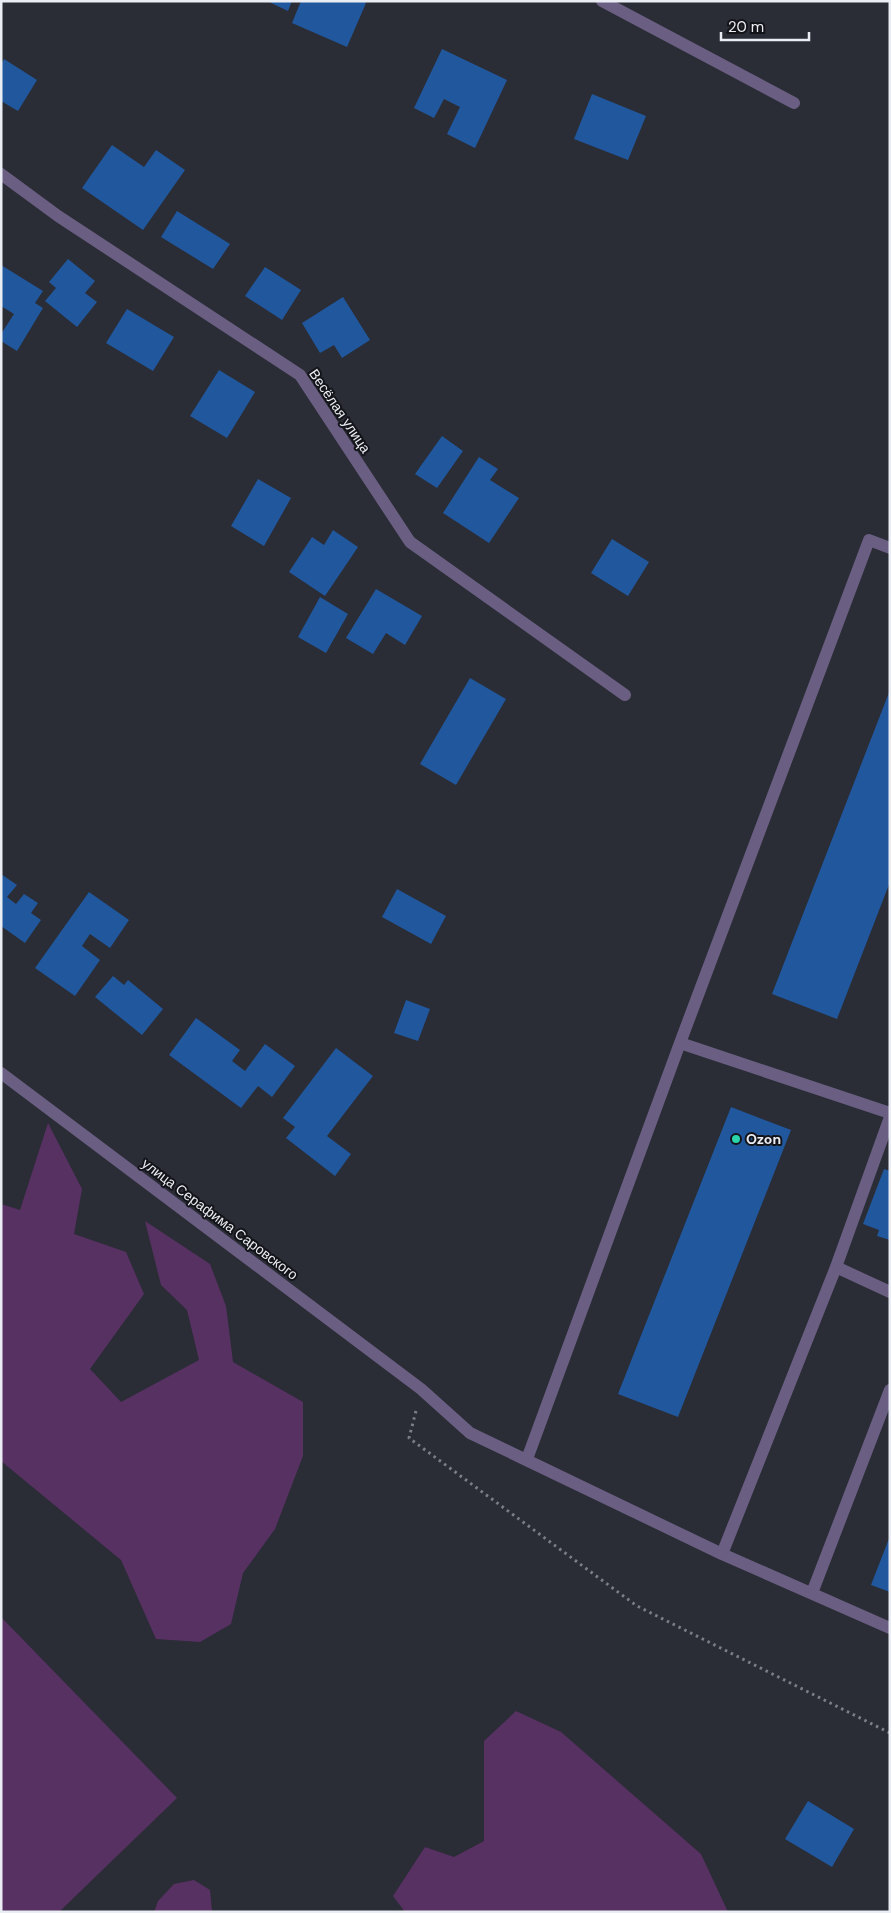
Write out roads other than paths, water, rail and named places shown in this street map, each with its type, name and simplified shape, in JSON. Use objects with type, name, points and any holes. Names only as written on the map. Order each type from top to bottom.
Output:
[{"type":"street","points":[[602,1],[794,103]]},
{"type":"street","name":"Весёлая улица","points":[[1,174],[58,216],[300,375],[410,542],[625,695]]},
{"type":"street","points":[[527,1460],[868,540],[890,548]]},
{"type":"street","points":[[680,1043],[890,1113]]},
{"type":"street","name":"улица Серафима Саровского","points":[[1,1074],[421,1389],[470,1434],[722,1554],[890,1628]]},
{"type":"street","points":[[722,1554],[836,1267],[890,1117]]},
{"type":"street","points":[[836,1267],[890,1292]]},
{"type":"street","points":[[812,1593],[890,1390]]},
{"type":"place","name":"Ozon","points":[[736,1139]]}]
